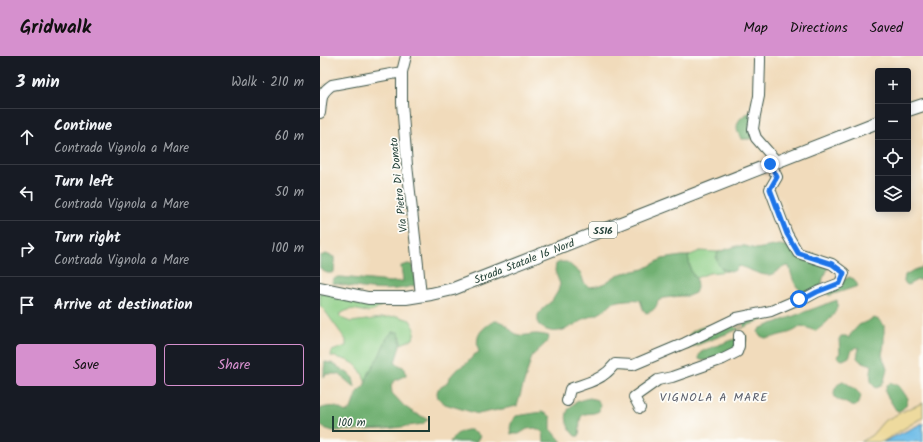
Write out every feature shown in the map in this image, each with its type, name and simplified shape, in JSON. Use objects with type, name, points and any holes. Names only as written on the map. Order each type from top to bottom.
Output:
[{"type":"main road","points":[[911,109],[923,105]]},
{"type":"main road","name":"Strada Statale 16 Nord","points":[[320,288],[368,298],[406,298],[452,289],[875,123]]},
{"type":"street","name":"Via Pietro Di Donato","points":[[406,56],[402,72],[402,103],[421,296]]},
{"type":"street","points":[[567,401],[570,389],[595,380],[606,374],[615,364],[633,365],[685,343],[737,318],[771,311],[799,299],[802,300],[840,283],[844,273],[832,264],[798,253],[787,234],[770,189],[777,177],[774,163],[756,138],[753,130],[759,96],[760,56]]},
{"type":"street","points":[[320,112],[321,93],[324,89],[332,85],[402,72]]},
{"type":"street","points":[[640,408],[634,397],[658,380],[672,377],[723,359],[737,352],[739,346],[739,335]]},
{"type":"green space","points":[[752,112],[753,137],[750,139],[742,139],[737,131],[738,122],[743,116]]},
{"type":"green space","points":[[780,245],[787,246],[828,267],[819,289],[808,292],[799,289],[794,282],[789,266],[766,275],[739,266],[734,271],[730,271],[718,264],[718,252],[737,246],[745,246],[756,249]]},
{"type":"green space","points":[[700,251],[718,252],[716,258],[722,269],[728,271],[709,273],[696,278],[691,272],[688,256]]},
{"type":"green space","points":[[326,254],[334,257],[334,272],[332,273],[326,273],[320,268],[320,256]]},
{"type":"green space","points":[[688,256],[691,272],[696,278],[697,288],[695,293],[688,296],[664,298],[658,301],[653,310],[646,313],[640,300],[615,302],[599,314],[586,318],[568,328],[559,331],[546,330],[538,324],[538,315],[543,308],[552,301],[558,291],[560,284],[555,271],[556,264],[560,262],[567,262],[581,274],[584,283],[589,287],[605,283],[617,275],[644,269],[662,259]]},
{"type":"green space","points":[[408,264],[413,265],[416,285],[406,288],[384,290],[332,283],[335,278],[338,277],[390,282],[403,281],[401,266]]},
{"type":"green space","points":[[923,267],[923,280],[917,280],[908,285],[906,284],[904,281],[905,275]]},
{"type":"green space","points":[[849,277],[854,279],[858,286],[828,295],[827,293]]},
{"type":"green space","points":[[320,292],[384,303],[373,311],[365,312],[349,310],[339,315],[343,319],[351,322],[397,316],[410,320],[415,329],[413,339],[401,344],[401,337],[398,332],[392,332],[366,382],[361,372],[354,364],[347,360],[331,356],[332,351],[346,346],[346,340],[320,306]]},
{"type":"green space","points":[[837,300],[834,314],[816,331],[801,326],[791,332],[770,338],[765,338],[759,335],[758,331],[761,328]]},
{"type":"green space","points":[[784,309],[783,313],[687,349],[685,340],[694,330],[698,328]]},
{"type":"green space","points":[[874,318],[879,320],[884,325],[884,344],[882,355],[887,369],[884,381],[881,386],[876,388],[873,386],[871,380],[872,365],[860,361],[857,358],[859,348],[856,347],[852,350],[849,357],[843,360],[839,359],[837,356],[840,353],[839,339],[841,336],[846,336],[849,338],[859,325]]},
{"type":"green space","points":[[494,321],[502,322],[513,332],[519,335],[538,334],[549,336],[548,341],[532,356],[517,406],[478,414],[445,404],[438,398],[438,389],[446,384],[457,369],[466,364],[479,352],[477,341],[478,337],[485,327]]},
{"type":"green space","points":[[392,332],[398,332],[400,336],[400,348],[395,363],[405,368],[406,375],[396,380],[391,385],[392,393],[404,406],[414,413],[428,419],[423,424],[386,429],[333,431],[324,428],[320,425],[320,409],[333,407],[347,412],[351,409],[357,392],[364,386],[387,338]]},
{"type":"green space","points":[[746,335],[746,341],[742,346],[709,361],[699,359],[699,355],[702,351]]},
{"type":"green space","points":[[325,362],[335,365],[349,374],[353,378],[355,387],[339,374],[326,374],[324,377]]},
{"type":"green space","points":[[843,381],[861,395],[856,406],[838,400],[835,397],[835,389]]},
{"type":"green space","points":[[891,383],[897,385],[908,398],[903,409],[899,411],[896,410],[885,391],[887,385]]},
{"type":"green space","points":[[590,398],[597,400],[600,404],[599,411],[585,414],[581,417],[580,433],[579,436],[575,436],[567,423],[566,419],[568,410],[577,402]]},
{"type":"green space","points":[[542,412],[551,417],[551,429],[562,442],[544,442],[543,432],[535,428],[527,429],[519,434],[511,434],[511,424],[516,416]]},
{"type":"green space","points":[[466,430],[471,430],[480,436],[476,442],[450,442],[457,434]]},
{"type":"sand","points":[[923,403],[923,417],[882,442],[861,442],[872,435],[884,421]]},
{"type":"water","points":[[923,423],[923,442],[883,442]]},
{"type":"tunnel","points":[[737,318],[739,335]]},
{"type":"district","name":"VIGNOLA A MARE","points":[[714,397]]},
{"type":"route","points":[[770,164],[777,177],[770,189],[787,234],[798,253],[832,264],[844,273],[840,283],[802,300],[799,299]]}]
